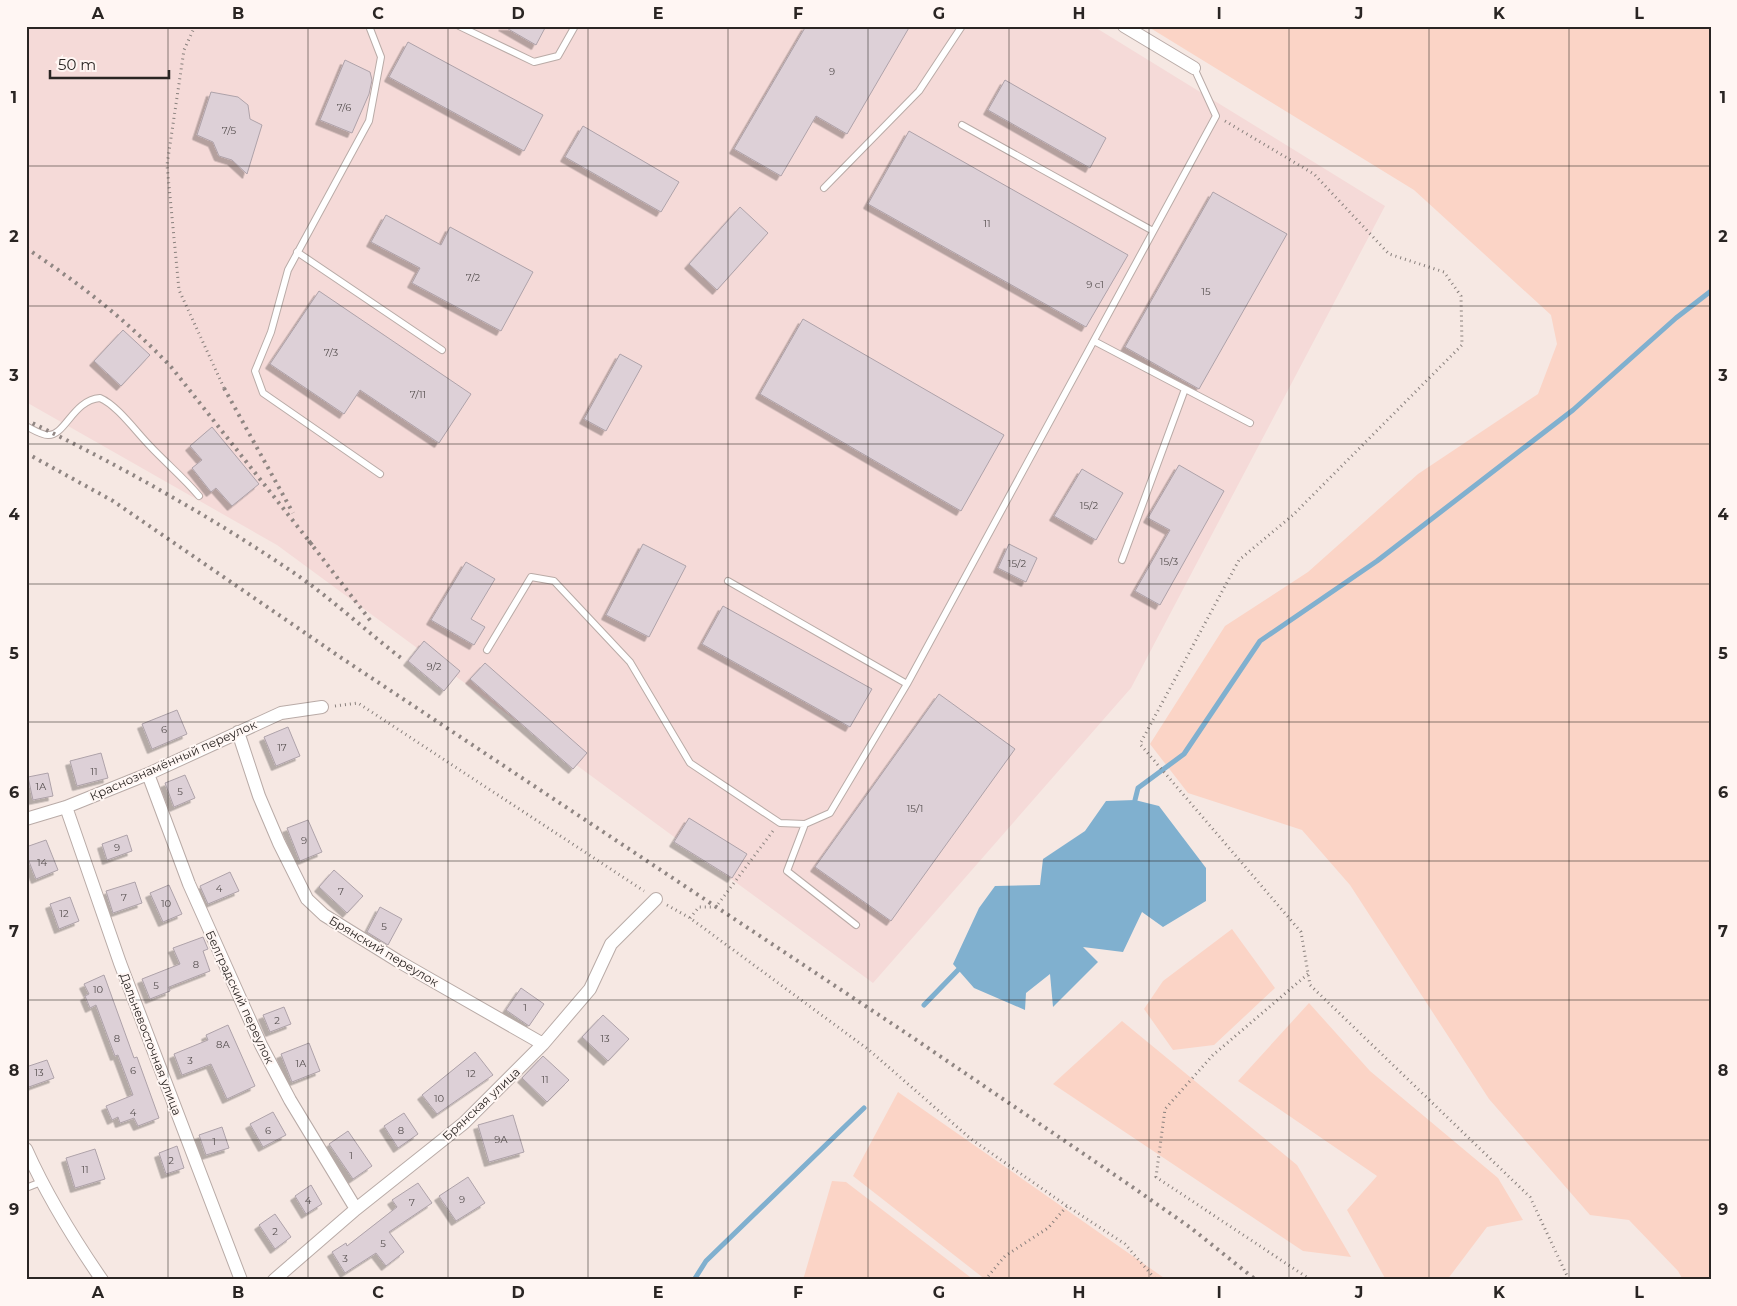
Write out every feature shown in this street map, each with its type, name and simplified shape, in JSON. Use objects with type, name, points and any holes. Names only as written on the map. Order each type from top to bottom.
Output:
[{"type":"street","points":[[1124,26],[1194,68]]},
{"type":"street","name":"Краснознамённый переулок","points":[[26,819],[66,807],[148,774],[281,713],[322,707]]},
{"type":"street","name":"Брянский переулок","points":[[238,732],[269,820],[307,899],[324,915],[398,962],[543,1044]]},
{"type":"street","name":"Белградский переулок","points":[[148,774],[189,884],[261,1045],[290,1100],[356,1209]]},
{"type":"street","name":"Дальневосточная улица","points":[[66,807],[124,972],[242,1280]]},
{"type":"street","name":"Брянская улица","points":[[274,1280],[356,1209],[464,1123],[543,1044],[590,989],[611,944],[656,899]]},
{"type":"street","points":[[26,1149],[41,1182],[102,1280]]},
{"type":"lane","points":[[369,26],[381,57],[369,121],[288,270],[271,332],[255,371],[263,393],[380,474]]},
{"type":"lane","points":[[459,26],[534,62],[558,56],[575,26]]},
{"type":"lane","points":[[824,188],[919,91],[962,26]]},
{"type":"lane","points":[[487,650],[531,577],[554,581],[630,662],[690,763],[780,823],[805,824],[830,813],[907,684],[1216,116],[1194,68]]},
{"type":"lane","points":[[962,125],[1153,231]]},
{"type":"lane","points":[[297,252],[442,350]]},
{"type":"lane","points":[[1094,341],[1250,423]]},
{"type":"lane","points":[[1122,560],[1185,389]]},
{"type":"lane","points":[[26,426],[48,436],[54,434],[80,405],[100,398],[113,406],[152,449],[185,478],[199,496]]},
{"type":"lane","points":[[728,581],[907,684]]},
{"type":"lane","points":[[805,824],[788,871],[856,925]]},
{"type":"lane","points":[[26,1188],[41,1182]]},
{"type":"path","points":[[195,26],[184,50],[167,165],[179,290],[224,388]]},
{"type":"path","points":[[1216,116],[1314,174],[1389,254],[1444,272],[1461,296],[1462,345],[1293,514],[1239,560],[1140,744],[1300,932],[1310,984],[1530,1197],[1570,1280]]},
{"type":"path","points":[[322,707],[358,703],[656,899],[690,918],[869,1050],[971,1139],[1125,1244],[1156,1280]]},
{"type":"path","points":[[690,918],[699,907],[716,907],[780,823]]},
{"type":"path","points":[[1308,973],[1213,1055],[1165,1109],[1156,1177],[1311,1280]]},
{"type":"path","points":[[985,1280],[1005,1256],[1048,1228],[1067,1206]]},
{"type":"shaded area","points":[[26,26],[1093,26],[1385,206],[1131,688],[873,983],[277,545],[26,402]]},
{"type":"shaded area","points":[[1147,26],[1711,26],[1711,1280],[1683,1280],[1678,1271],[1629,1220],[1590,1215],[1489,1099],[1350,885],[1302,830],[1188,793],[1150,744],[1225,626],[1308,572],[1418,474],[1538,394],[1557,344],[1551,315],[1414,190]]},
{"type":"shaded area","points":[[1232,929],[1275,988],[1214,1045],[1173,1050],[1144,1009],[1163,981]]},
{"type":"shaded area","points":[[1309,1003],[1370,1071],[1498,1178],[1523,1220],[1487,1227],[1447,1280],[1386,1280],[1347,1210],[1377,1176],[1238,1081]]},
{"type":"shaded area","points":[[1122,1021],[1297,1165],[1351,1257],[1303,1251],[1053,1084]]},
{"type":"shaded area","points":[[898,1092],[1167,1280],[986,1280],[853,1176]]},
{"type":"shaded area","points":[[832,1181],[846,1182],[974,1280],[803,1280]]},
{"type":"water","points":[[1135,800],[1159,806],[1206,868],[1206,901],[1163,927],[1142,912],[1123,952],[1083,947],[1098,962],[1053,1007],[1050,974],[1026,993],[1025,1010],[974,988],[953,964],[979,908],[995,886],[1040,885],[1043,859],[1085,831],[1106,801]]},
{"type":"building","points":[[503,26],[546,26],[536,45]]},
{"type":"building","points":[[806,26],[910,26],[847,134],[816,116],[781,176],[734,149]]},
{"type":"building","points":[[408,42],[543,115],[524,151],[389,77]]},
{"type":"building","points":[[345,60],[370,72],[372,80],[369,94],[352,133],[320,120]]},
{"type":"building","points":[[1005,80],[1106,138],[1090,168],[988,110]]},
{"type":"building","points":[[211,92],[238,97],[248,105],[250,119],[262,125],[247,174],[232,160],[219,156],[213,142],[197,135]]},
{"type":"building","points":[[583,126],[679,182],[661,212],[565,157]]},
{"type":"building","points":[[909,131],[1128,255],[1086,327],[868,204]]},
{"type":"building","points":[[1213,192],[1287,234],[1199,389],[1125,347]]},
{"type":"building","points":[[740,207],[768,233],[717,290],[689,264]]},
{"type":"building","points":[[386,215],[441,245],[450,227],[533,272],[501,331],[412,283],[420,268],[371,242]]},
{"type":"building","points":[[319,291],[471,394],[439,443],[360,390],[344,414],[270,364]]},
{"type":"building","points":[[803,319],[1004,435],[961,511],[760,394]]},
{"type":"building","points":[[123,330],[150,355],[121,386],[94,361]]},
{"type":"building","points":[[620,354],[642,366],[606,431],[584,419]]},
{"type":"building","points":[[212,427],[259,484],[232,506],[216,488],[211,492],[192,468],[202,460],[190,446]]},
{"type":"building","points":[[1179,465],[1224,491],[1160,605],[1135,591],[1170,530],[1148,518]]},
{"type":"building","points":[[1082,469],[1123,493],[1096,540],[1054,516]]},
{"type":"building","points":[[643,544],[686,566],[649,637],[606,615]]},
{"type":"building","points":[[1009,544],[1037,558],[1026,582],[998,568]]},
{"type":"building","points":[[466,562],[495,579],[471,619],[485,627],[474,645],[431,620]]},
{"type":"building","points":[[723,606],[872,689],[850,727],[702,644]]},
{"type":"building","points":[[424,641],[460,671],[444,691],[408,661]]},
{"type":"building","points":[[485,663],[587,753],[573,769],[470,679]]},
{"type":"building","points":[[939,694],[1015,749],[891,921],[815,867]]},
{"type":"building","points":[[177,710],[187,734],[152,749],[142,724]]},
{"type":"building","points":[[288,727],[300,756],[276,766],[264,737]]},
{"type":"building","points":[[101,753],[108,778],[77,786],[70,761]]},
{"type":"building","points":[[48,773],[53,796],[33,800],[28,777]]},
{"type":"building","points":[[185,775],[195,798],[174,807],[165,783]]},
{"type":"building","points":[[689,818],[747,854],[732,878],[674,842]]},
{"type":"building","points":[[308,820],[322,852],[300,861],[287,828]]},
{"type":"building","points":[[127,835],[132,851],[107,860],[102,844]]},
{"type":"building","points":[[46,840],[58,870],[36,879],[26,854],[26,847]]},
{"type":"building","points":[[334,870],[363,896],[347,913],[319,887]]},
{"type":"building","points":[[230,872],[239,891],[208,904],[200,886]]},
{"type":"building","points":[[135,882],[142,903],[113,913],[106,891]]},
{"type":"building","points":[[169,885],[182,914],[163,922],[150,893]]},
{"type":"building","points":[[70,897],[79,921],[59,929],[50,904]]},
{"type":"building","points":[[380,907],[402,919],[388,945],[367,932]]},
{"type":"building","points":[[203,937],[208,949],[203,951],[210,971],[169,987],[170,991],[150,999],[142,979],[180,964],[173,948]]},
{"type":"building","points":[[104,975],[134,1058],[137,1057],[159,1118],[138,1126],[134,1118],[120,1123],[118,1117],[112,1120],[106,1106],[133,1095],[118,1055],[115,1056],[96,1005],[90,1008],[85,996],[89,994],[84,984]]},
{"type":"building","points":[[521,988],[544,1004],[529,1026],[506,1010]]},
{"type":"building","points":[[284,1007],[291,1024],[270,1032],[263,1015]]},
{"type":"building","points":[[603,1015],[629,1039],[608,1061],[582,1037]]},
{"type":"building","points":[[228,1025],[255,1086],[227,1099],[211,1064],[182,1075],[174,1054],[208,1040],[206,1035]]},
{"type":"building","points":[[309,1043],[320,1071],[292,1082],[281,1054]]},
{"type":"building","points":[[475,1052],[493,1075],[437,1114],[422,1095]]},
{"type":"building","points":[[543,1056],[569,1080],[547,1102],[522,1078]]},
{"type":"building","points":[[47,1060],[54,1078],[26,1088],[26,1067]]},
{"type":"building","points":[[273,1112],[286,1135],[263,1147],[250,1124]]},
{"type":"building","points":[[404,1113],[418,1134],[398,1148],[384,1126]]},
{"type":"building","points":[[513,1115],[524,1152],[489,1162],[478,1125]]},
{"type":"building","points":[[222,1127],[229,1148],[206,1155],[199,1135]]},
{"type":"building","points":[[348,1131],[372,1166],[353,1179],[329,1144]]},
{"type":"building","points":[[177,1146],[184,1168],[166,1174],[159,1153]]},
{"type":"building","points":[[95,1149],[105,1179],[75,1188],[66,1158]]},
{"type":"building","points":[[468,1177],[485,1203],[456,1221],[439,1196]]},
{"type":"building","points":[[418,1183],[432,1203],[389,1232],[404,1252],[386,1266],[376,1253],[345,1273],[332,1252],[346,1243],[347,1246],[397,1207],[392,1200]]},
{"type":"building","points":[[311,1185],[322,1204],[306,1214],[295,1196]]},
{"type":"building","points":[[275,1214],[291,1237],[275,1249],[259,1225]]},
{"type":"waterway","points":[[1135,800],[1138,788],[1184,754],[1260,641],[1377,561],[1573,410],[1676,318],[1711,291]]},
{"type":"waterway","points":[[924,1005],[958,970]]},
{"type":"waterway","points":[[694,1280],[706,1261],[864,1108]]},
{"type":"railway","points":[[26,248],[103,304],[156,351],[172,368],[313,546]]},
{"type":"railway","points":[[224,388],[293,513]]},
{"type":"railway","points":[[26,420],[96,455],[232,533],[297,575],[401,658]]},
{"type":"railway","points":[[26,453],[113,501],[343,659],[906,1033],[1191,1228],[1256,1280]]},
{"type":"railway","points":[[309,541],[373,624]]}]
